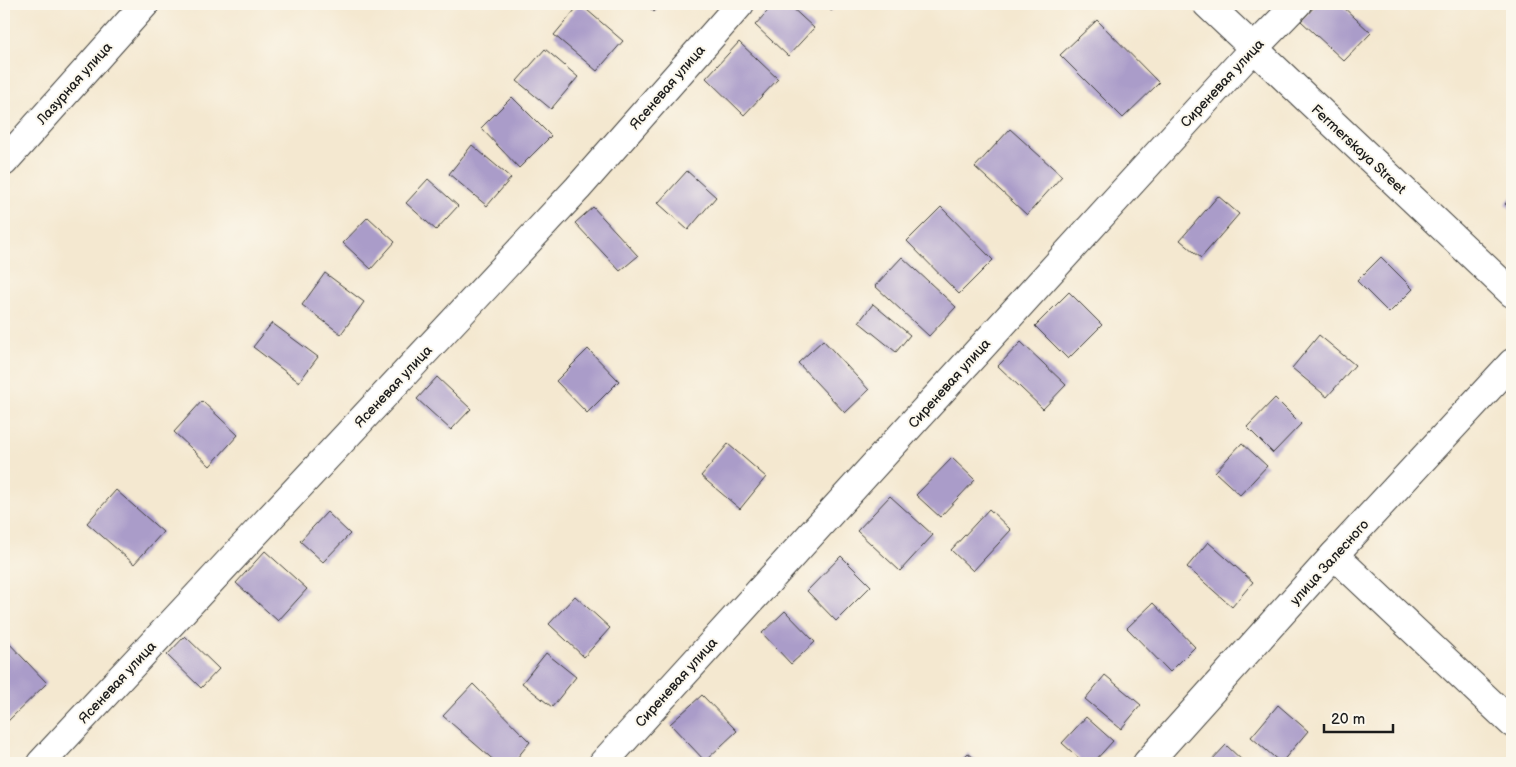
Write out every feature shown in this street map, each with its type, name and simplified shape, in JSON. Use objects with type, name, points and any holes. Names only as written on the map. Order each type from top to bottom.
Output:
[{"type":"street","name":"Лазурная улица","points":[[4,162],[145,4]]},
{"type":"street","name":"Ясеневая улица","points":[[41,763],[578,188],[740,4]]},
{"type":"street","name":"Fermerskaya Street","points":[[1206,4],[1512,293]]},
{"type":"street","name":"Сиреневая улица","points":[[603,763],[1253,49],[1297,4]]},
{"type":"street","name":"улица Залесного","points":[[1147,763],[1334,555],[1512,363]]},
{"type":"street","points":[[1334,555],[1512,722]]},
{"type":"building","points":[[580,4],[623,41],[597,71],[554,35]]},
{"type":"building","points":[[646,4],[661,4],[654,12]]},
{"type":"building","points":[[774,4],[788,4],[814,28],[788,56],[755,25]]},
{"type":"building","points":[[825,4],[839,4],[831,11]]},
{"type":"building","points":[[1317,4],[1340,4],[1371,33],[1344,61],[1301,21]]},
{"type":"building","points":[[1097,20],[1159,83],[1123,118],[1060,55]]},
{"type":"building","points":[[739,42],[778,79],[744,115],[706,78]]},
{"type":"building","points":[[545,49],[578,77],[551,109],[517,81]]},
{"type":"building","points":[[512,97],[551,136],[519,168],[481,128]]},
{"type":"building","points":[[1010,129],[1062,176],[1027,215],[975,167]]},
{"type":"building","points":[[472,145],[511,178],[487,206],[449,174]]},
{"type":"building","points":[[687,171],[716,197],[688,230],[658,203]]},
{"type":"building","points":[[428,179],[458,206],[436,230],[406,203]]},
{"type":"building","points":[[1218,196],[1239,214],[1201,258],[1180,240]]},
{"type":"building","points":[[1512,196],[1512,210],[1505,204]]},
{"type":"building","points":[[593,207],[638,256],[620,271],[575,223]]},
{"type":"building","points":[[941,207],[993,260],[959,294],[907,241]]},
{"type":"building","points":[[368,217],[395,242],[371,269],[343,243]]},
{"type":"building","points":[[902,257],[956,307],[929,336],[875,286]]},
{"type":"building","points":[[1381,257],[1413,289],[1389,313],[1357,281]]},
{"type":"building","points":[[325,273],[364,302],[341,334],[302,305]]},
{"type":"building","points":[[1069,292],[1102,325],[1068,359],[1035,326]]},
{"type":"building","points":[[873,304],[910,335],[896,352],[859,322]]},
{"type":"building","points":[[272,323],[318,357],[299,382],[253,347]]},
{"type":"building","points":[[1319,335],[1355,365],[1327,397],[1292,368]]},
{"type":"building","points":[[823,340],[869,390],[845,413],[798,363]]},
{"type":"building","points":[[1021,342],[1066,385],[1043,409],[998,366]]},
{"type":"building","points":[[588,349],[619,381],[587,413],[556,381]]},
{"type":"building","points":[[437,377],[471,409],[451,430],[417,399]]},
{"type":"building","points":[[1275,398],[1301,424],[1273,453],[1247,427]]},
{"type":"building","points":[[202,401],[238,435],[210,466],[174,432]]},
{"type":"building","points":[[1242,443],[1267,466],[1240,495],[1215,472]]},
{"type":"building","points":[[728,444],[766,477],[740,509],[701,476]]},
{"type":"building","points":[[952,458],[975,480],[940,517],[916,495]]},
{"type":"building","points":[[116,490],[163,532],[134,564],[87,523]]},
{"type":"building","points":[[890,496],[933,535],[900,571],[857,531]]},
{"type":"building","points":[[989,509],[1011,530],[973,571],[951,550]]},
{"type":"building","points":[[327,512],[350,534],[323,562],[300,541]]},
{"type":"building","points":[[1208,542],[1253,582],[1232,607],[1187,567]]},
{"type":"building","points":[[265,551],[307,589],[278,621],[236,583]]},
{"type":"building","points":[[841,556],[871,586],[836,621],[807,591]]},
{"type":"building","points":[[575,596],[610,628],[584,657],[549,624]]},
{"type":"building","points":[[1153,603],[1195,647],[1170,672],[1127,628]]},
{"type":"building","points":[[785,611],[815,642],[791,664],[762,633]]},
{"type":"building","points":[[185,636],[219,669],[201,688],[167,655]]},
{"type":"building","points":[[5,639],[47,683],[8,721],[4,717]]},
{"type":"building","points":[[546,653],[576,677],[552,707],[522,683]]},
{"type":"building","points":[[1105,675],[1141,705],[1121,729],[1085,699]]},
{"type":"building","points":[[473,684],[530,742],[513,763],[497,763],[443,716]]},
{"type":"building","points":[[702,695],[737,731],[705,761],[670,724]]},
{"type":"building","points":[[1278,705],[1308,731],[1281,763],[1251,737]]},
{"type":"building","points":[[1086,717],[1113,741],[1093,763],[1084,763],[1062,743]]},
{"type":"building","points":[[1226,745],[1245,763],[1209,763]]},
{"type":"building","points":[[968,753],[980,763],[959,763]]}]
